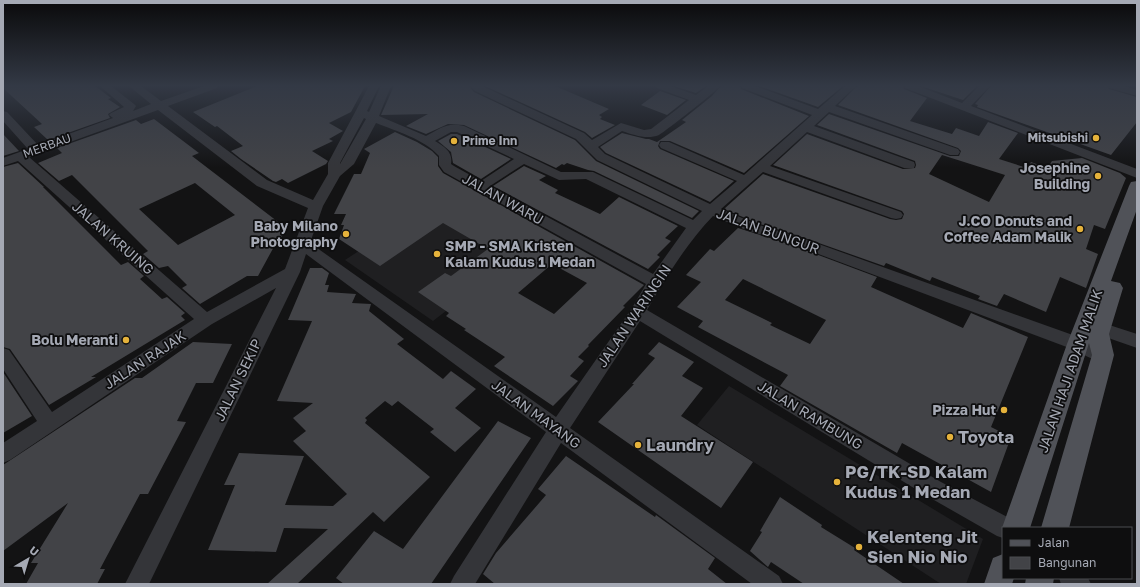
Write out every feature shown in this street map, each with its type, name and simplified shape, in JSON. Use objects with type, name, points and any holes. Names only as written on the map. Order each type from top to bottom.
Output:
[{"type":"main road","points":[[1133,216],[1137,186]]},
{"type":"main road","name":"JALAN HAJI ADAM MALIK","points":[[1055,527],[1103,355],[1098,334],[1133,216]]},
{"type":"main road","name":"JALAN HAJI ADAM MALIK","points":[[1016,527],[1078,344],[1133,216]]},
{"type":"main road","points":[[998,584],[1002,571]]},
{"type":"street","points":[[3,114],[34,148],[120,113]]},
{"type":"street","name":"MERBAU","points":[[3,162],[20,156],[34,148],[132,113]]},
{"type":"street","points":[[171,113],[262,183],[316,206]]},
{"type":"street","name":"JALAN SEKIP","points":[[335,174],[334,163],[360,113]]},
{"type":"street","name":"JALAN WARU","points":[[361,113],[373,117],[427,141],[444,152],[446,157],[445,165],[449,169],[655,282]]},
{"type":"street","name":"JALAN SEKIP","points":[[137,584],[292,272],[316,206],[335,174],[348,164],[375,113]]},
{"type":"street","name":"JALAN BUNGUR","points":[[531,113],[580,136],[586,140],[601,157],[711,210],[751,227],[794,240],[1078,344],[1103,355]]},
{"type":"street","points":[[591,146],[616,128],[622,127],[644,134],[652,133],[679,113]]},
{"type":"street","name":"JALAN WARINGIN","points":[[462,584],[558,430],[638,312],[655,282],[695,226],[711,210],[820,113]]},
{"type":"street","points":[[835,113],[954,152]]},
{"type":"street","points":[[984,113],[1137,174]]},
{"type":"street","points":[[806,127],[909,164]]},
{"type":"street","points":[[427,141],[449,128],[460,129],[522,160],[559,176],[588,175],[695,226]]},
{"type":"street","points":[[665,144],[745,180]]},
{"type":"street","name":"JALAN KRUING","points":[[20,156],[206,320]]},
{"type":"street","points":[[480,187],[522,160]]},
{"type":"street","points":[[761,167],[896,215]]},
{"type":"street","name":"JALAN MAYANG","points":[[302,244],[771,584]]},
{"type":"street","name":"JALAN RAJAK","points":[[3,454],[206,320],[292,272]]},
{"type":"street","name":"JALAN RAMBUNG","points":[[638,312],[934,489],[1003,527]]},
{"type":"street","points":[[1100,328],[1137,341]]},
{"type":"street","points":[[3,355],[49,424]]},
{"type":"shaded area","name":"SMP - SMA Kristen Kalam Kudus 1 Medan","points":[[438,199],[527,248],[433,321],[345,260]]},
{"type":"shaded area","name":"PG/TK-SD Kalam Kudus 1 Medan","points":[[729,386],[983,539],[966,584],[941,584],[697,425]]},
{"type":"building","points":[[31,113],[109,113],[110,118],[48,140],[34,127],[42,124]]},
{"type":"building","points":[[195,113],[348,113],[329,123],[343,131],[329,139],[333,141],[312,151],[328,161],[326,164],[288,183],[282,179],[276,182],[273,181],[241,159],[231,151],[243,146],[217,126],[215,127]]},
{"type":"building","points":[[382,113],[519,113],[575,140],[596,161],[699,211],[692,218],[594,171],[567,163],[556,168],[464,125],[448,124],[426,134],[406,126],[428,114],[381,115]]},
{"type":"building","points":[[545,113],[602,113],[599,115],[602,117],[600,119],[615,125],[592,138],[585,132]]},
{"type":"building","points":[[690,113],[802,113],[809,116],[744,173],[670,141],[660,141],[658,146],[660,149],[734,181],[710,202],[606,153],[600,147],[622,133],[657,142],[686,122],[682,120]]},
{"type":"building","points":[[861,113],[916,113],[910,121],[952,134],[956,128],[979,136],[988,122],[1018,133],[999,159],[1027,168],[1031,162],[1047,168],[1052,161],[1082,158],[1120,173],[1126,178],[1105,229],[1094,225],[1086,249],[1098,254],[1086,288],[1060,277],[1046,312],[1004,294],[997,306],[978,299],[980,296],[932,277],[930,281],[886,263],[884,266],[757,223],[724,209],[763,174],[890,219],[902,219],[904,214],[902,211],[773,165],[807,134],[903,169],[915,168],[915,161],[817,125],[829,114],[950,156],[959,156],[961,151],[958,148]],"holes":[[[942,155],[1005,175],[989,202],[929,174]]]},
{"type":"building","points":[[995,113],[1137,113],[1137,122],[1111,155]]},
{"type":"building","points":[[154,119],[199,153],[192,156],[286,228],[279,243],[276,243],[258,276],[247,276],[200,304],[182,288],[187,285],[168,266],[159,268],[143,254],[148,251],[72,175],[59,181],[38,163],[62,153],[57,148],[136,120],[141,124]],"holes":[[[195,183],[235,215],[178,245],[139,209]]]},
{"type":"building","points":[[395,132],[417,142],[432,151],[438,157],[438,166],[443,173],[644,285],[623,306],[625,307],[578,357],[584,361],[570,376],[578,381],[553,406],[494,366],[505,357],[464,330],[466,329],[446,316],[449,313],[418,292],[445,273],[451,276],[488,249],[443,223],[380,266],[339,239],[344,225],[341,225],[346,214],[334,214],[354,174],[361,174],[370,153],[364,149]],"holes":[[[552,264],[587,283],[554,314],[518,293]]]},
{"type":"building","points":[[3,134],[19,151],[3,156]]},
{"type":"building","points":[[451,134],[457,134],[511,159],[481,179],[453,163],[451,152],[438,141]]},
{"type":"building","points":[[18,163],[44,187],[121,265],[128,262],[144,276],[140,279],[162,299],[167,297],[185,313],[181,316],[185,320],[91,377],[96,377],[49,405],[10,349],[3,347],[3,167]]},
{"type":"building","points":[[524,166],[546,176],[539,180],[558,190],[555,193],[600,214],[619,197],[678,226],[665,238],[671,241],[657,255],[660,257],[648,269],[493,186]]},
{"type":"building","points":[[738,228],[789,244],[877,277],[871,287],[963,328],[971,313],[1028,337],[991,427],[1011,437],[991,492],[902,443],[897,453],[780,386],[788,375],[698,327],[703,321],[677,307],[701,282],[686,275],[710,249],[714,251]],"holes":[[[743,279],[826,320],[810,344],[770,325],[772,323],[725,300]]]},
{"type":"building","points":[[310,268],[322,268],[329,273],[325,285],[329,285],[327,292],[356,294],[352,303],[371,304],[369,311],[404,339],[397,344],[443,379],[451,371],[476,389],[455,408],[481,428],[455,452],[430,432],[434,429],[398,401],[392,406],[385,401],[365,418],[367,420],[365,423],[430,477],[384,522],[373,512],[297,584],[267,584],[328,529],[284,528],[276,552],[208,550],[235,485],[224,485],[239,453],[304,456],[285,505],[333,506],[347,494],[293,441],[306,431],[293,418],[313,403],[277,401],[312,321],[288,320]]},
{"type":"building","points":[[193,342],[232,344],[213,383],[196,383],[177,421],[186,422],[148,494],[140,494],[100,569],[105,569],[97,584],[26,584],[38,563],[31,563],[68,503],[3,551],[3,465],[135,378],[142,378]]},
{"type":"building","points":[[659,342],[694,362],[682,376],[703,388],[681,416],[753,462],[721,508],[598,422],[634,384],[632,384],[655,358],[648,354]]},
{"type":"building","points":[[3,372],[32,416],[3,433]]},
{"type":"building","points":[[498,421],[531,438],[431,584],[344,584],[336,578],[374,531],[403,549]]},
{"type":"building","points":[[566,456],[655,517],[656,515],[715,558],[708,569],[727,584],[495,584],[483,574],[496,553],[546,495],[538,489]]},
{"type":"building","points":[[780,497],[822,525],[821,527],[855,548],[854,550],[904,584],[804,584],[771,562],[768,567],[750,551],[762,532],[760,531]]},
{"type":"place","name":"Mitsubishi","points":[[1096,138]]},
{"type":"place","name":"Prime Inn","points":[[454,141]]},
{"type":"place","name":"Josephine Building","points":[[1098,176]]},
{"type":"place","name":"J.CO Donuts and Coffee Adam Malik","points":[[1080,229]]},
{"type":"place","name":"Baby Milano Photography","points":[[346,234]]},
{"type":"place","name":"SMP - SMA Kristen Kalam Kudus 1 Medan","points":[[437,254]]},
{"type":"place","name":"Bolu Meranti","points":[[126,340]]},
{"type":"place","name":"Pizza Hut","points":[[1004,410]]},
{"type":"place","name":"Toyota","points":[[950,437]]},
{"type":"place","name":"Laundry","points":[[638,445]]},
{"type":"place","name":"PG/TK-SD Kalam Kudus 1 Medan","points":[[837,482]]},
{"type":"place","name":"Kelenteng Jit Sien Nio Nio","points":[[859,547]]}]
